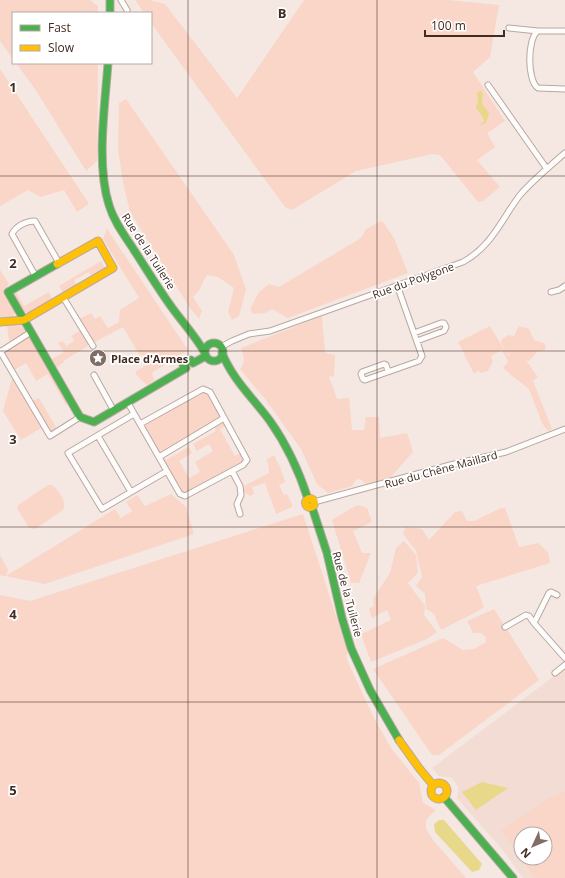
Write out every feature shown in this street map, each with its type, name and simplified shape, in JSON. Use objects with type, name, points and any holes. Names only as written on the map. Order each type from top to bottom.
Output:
[{"type":"street","points":[[110,0],[110,12]]},
{"type":"street","points":[[121,0],[127,10]]},
{"type":"street","points":[[509,28],[565,32]]},
{"type":"street","points":[[538,31],[533,36],[530,47],[530,69],[532,82],[540,89],[565,89]]},
{"type":"street","name":"Rue de la Tuilerie","points":[[108,64],[102,170],[106,195],[111,211],[118,226],[162,292],[208,356],[234,376]]},
{"type":"street","points":[[488,85],[547,169]]},
{"type":"street","name":"Rue du Polygone","points":[[222,350],[239,338],[249,334],[270,331],[463,262],[480,251],[492,238],[521,194],[565,154]]},
{"type":"street","points":[[36,276],[12,234],[14,229],[28,221],[35,221],[59,263]]},
{"type":"street","points":[[0,322],[24,320],[113,268],[98,241],[8,292],[24,320],[80,417],[94,422],[186,368],[183,365],[191,360],[193,363],[208,356],[220,358],[222,350],[218,344],[213,343],[207,346],[208,356]]},
{"type":"street","points":[[388,371],[384,364],[362,372],[361,374],[365,380],[420,359],[422,354],[397,285]]},
{"type":"street","points":[[551,292],[559,290],[565,286]]},
{"type":"street","points":[[63,297],[93,346]]},
{"type":"street","points":[[414,333],[441,323],[444,323],[446,327],[444,331],[417,341]]},
{"type":"street","name":"Rue de la Tuilerie","points":[[186,326],[207,341],[213,343]]},
{"type":"street","points":[[31,332],[0,352],[50,436],[80,417]]},
{"type":"street","name":"Rue de la Tuilerie","points":[[222,350],[226,363],[234,376],[270,421],[282,439],[299,473],[311,502],[327,554],[344,626],[361,671],[380,708],[399,740],[433,785]]},
{"type":"street","points":[[94,375],[114,410]]},
{"type":"street","points":[[128,403],[158,457],[180,494],[185,496],[243,465],[247,460],[210,392],[203,389],[140,424]]},
{"type":"street","points":[[134,414],[68,453],[102,509],[167,471]]},
{"type":"street","points":[[158,457],[224,418]]},
{"type":"street","name":"Rue du Chêne Maillard","points":[[311,502],[450,465],[506,452],[565,429]]},
{"type":"street","points":[[98,436],[131,492]]},
{"type":"street","points":[[232,471],[240,486],[241,495],[237,504],[240,514]]},
{"type":"street","points":[[534,623],[549,593],[551,592],[557,595]]},
{"type":"street","points":[[505,627],[526,615],[529,616],[565,658]]},
{"type":"street","points":[[555,673],[565,666]]},
{"type":"street","points":[[440,783],[444,785],[447,791],[444,798],[437,799],[432,797],[430,792],[433,785],[440,783]]},
{"type":"street","points":[[444,798],[495,855],[513,878]]},
{"type":"shaded area","points":[[0,0],[90,0],[98,6],[98,12],[12,12],[12,58],[0,41]]},
{"type":"shaded area","points":[[135,0],[149,0],[165,4],[237,98],[304,0],[448,0],[499,5],[490,57],[473,72],[505,121],[487,133],[495,147],[477,160],[500,187],[483,201],[478,202],[440,155],[432,154],[356,171],[292,210],[285,207],[152,24],[152,12],[143,12]]},
{"type":"shaded area","points":[[17,64],[98,64],[97,161],[86,171],[35,89]]},
{"type":"shaded area","points":[[0,69],[89,204],[77,212],[64,190],[40,197],[28,190],[0,206]]},
{"type":"shaded area","points":[[481,90],[483,94],[482,104],[489,113],[486,123],[480,125],[484,121],[483,117],[476,108],[478,100],[477,93]]},
{"type":"shaded area","points":[[126,99],[234,255],[246,290],[239,316],[232,320],[228,312],[234,288],[218,277],[207,275],[200,289],[193,297],[202,311],[199,319],[190,308],[130,212],[118,150],[119,103]]},
{"type":"shaded area","points":[[381,221],[394,238],[408,273],[288,318],[272,309],[265,313],[253,314],[250,309],[259,292],[269,284],[279,287],[361,238],[366,229]]},
{"type":"shaded area","points":[[107,229],[188,350],[152,373],[154,380],[147,385],[135,372],[148,364],[142,354],[140,356],[123,327],[93,342],[79,319],[91,313],[95,319],[100,316],[108,328],[119,322],[120,310],[139,298],[103,239]]},
{"type":"shaded area","points":[[101,261],[105,268],[92,276],[89,272],[74,280],[77,285],[63,293],[59,286]]},
{"type":"shaded area","points":[[0,270],[9,284],[4,289],[15,311],[13,318],[0,320]]},
{"type":"shaded area","points":[[16,292],[24,306],[49,292],[52,299],[28,313],[22,311],[13,294]]},
{"type":"shaded area","points":[[322,316],[325,353],[335,355],[334,377],[329,376],[337,399],[349,398],[352,430],[364,430],[366,417],[379,417],[380,438],[407,433],[413,452],[390,478],[366,484],[360,479],[356,480],[352,486],[328,493],[317,484],[301,449],[265,399],[240,369],[244,359],[241,348]]},
{"type":"shaded area","points":[[8,324],[21,324],[25,330],[24,333],[12,341],[9,341]]},
{"type":"shaded area","points":[[490,326],[508,356],[511,354],[507,354],[501,343],[502,339],[508,335],[514,336],[519,326],[529,329],[534,340],[544,343],[546,348],[544,351],[538,351],[529,361],[527,361],[522,355],[538,377],[533,381],[552,429],[548,431],[542,423],[529,389],[503,367],[508,361],[502,350],[491,356],[493,361],[488,371],[480,373],[479,370],[474,374],[458,342]]},
{"type":"shaded area","points":[[81,330],[89,343],[88,346],[65,360],[57,367],[52,359],[64,352],[58,343],[63,341],[66,346],[74,341],[71,336]]},
{"type":"shaded area","points":[[31,336],[68,401],[66,405],[48,374],[36,381],[26,363],[14,370],[4,352]]},
{"type":"shaded area","points":[[12,378],[41,428],[21,440],[3,411]]},
{"type":"shaded area","points":[[203,392],[208,394],[220,418],[159,453],[144,426]]},
{"type":"shaded area","points":[[39,398],[57,429],[51,433],[32,401]]},
{"type":"shaded area","points":[[223,421],[226,426],[220,429],[235,456],[240,453],[243,461],[184,493],[161,457],[164,456],[166,460],[189,447],[192,453],[179,461],[189,478],[200,472],[195,462],[213,451],[209,444],[197,451],[193,444],[216,431],[214,426]]},
{"type":"shaded area","points":[[274,455],[285,482],[279,485],[284,495],[287,494],[292,504],[292,507],[276,514],[265,483],[252,487],[254,494],[250,496],[245,493],[242,487],[269,473],[268,463],[266,460]]},
{"type":"shaded area","points":[[48,485],[52,485],[58,490],[64,501],[64,508],[62,511],[35,529],[29,528],[17,508],[18,505]]},
{"type":"shaded area","points":[[171,494],[186,507],[194,534],[45,584],[0,575],[0,555],[8,570],[6,576],[115,509],[121,518],[132,511],[126,502],[137,495],[145,506]]},
{"type":"shaded area","points":[[358,505],[367,508],[372,522],[353,531],[362,553],[371,553],[359,583],[351,583],[332,520]]},
{"type":"shaded area","points":[[501,508],[505,508],[519,547],[538,543],[548,552],[550,563],[476,586],[484,607],[441,630],[434,614],[426,609],[425,594],[416,586],[422,577],[416,551],[403,534],[406,527],[422,529],[429,540],[455,512],[462,511],[467,521],[474,521]]},
{"type":"shaded area","points":[[303,514],[348,653],[346,656],[348,662],[373,716],[391,748],[419,783],[423,803],[436,810],[426,820],[426,829],[433,840],[466,878],[0,878],[0,595],[30,601]]},
{"type":"shaded area","points":[[404,541],[416,555],[418,573],[408,583],[425,606],[424,615],[437,632],[427,639],[371,662],[361,634],[391,620],[387,610],[372,618],[369,609],[374,606],[373,599],[390,573],[396,548]]},
{"type":"shaded area","points":[[494,609],[539,680],[439,755],[432,755],[373,669],[443,638],[463,650],[474,649],[486,642],[485,636],[481,633],[473,633],[467,621]]},
{"type":"shaded area","points":[[565,668],[565,878],[523,878],[514,866],[553,866],[553,826],[513,826],[513,864],[502,849],[457,798],[459,788],[452,778],[439,776],[432,768]]},
{"type":"shaded area","points":[[482,782],[508,788],[476,810],[462,792]]},
{"type":"shaded area","points":[[565,792],[565,878],[535,878],[526,866],[553,866],[553,826],[513,826],[513,847],[501,830],[547,799]]},
{"type":"shaded area","points":[[439,820],[444,820],[482,864],[479,870],[472,872],[435,832],[434,824]]},
{"type":"traffic: fast","points":[[110,0],[110,12]]},
{"type":"traffic: fast","points":[[108,64],[102,153],[105,189],[109,205],[120,229],[153,280],[198,341],[205,353]]},
{"type":"traffic: fast","points":[[57,264],[8,292],[80,417],[94,422],[186,368],[183,365],[191,360],[193,363],[206,356]]},
{"type":"traffic: fast","points":[[214,343],[220,346],[223,352],[220,358],[214,361],[208,358],[205,352],[208,346],[214,343]]},
{"type":"traffic: fast","points":[[222,353],[232,372],[282,439],[297,468],[308,499]]},
{"type":"traffic: fast","points":[[312,507],[327,553],[342,618],[351,648],[370,690],[399,740]]},
{"type":"traffic: fast","points":[[444,797],[513,878]]},
{"type":"traffic: slow","points":[[0,322],[24,320],[113,268],[98,241],[57,264]]},
{"type":"traffic: slow","points":[[308,499],[312,499],[314,503],[312,507],[308,507],[306,505],[306,501],[308,499]]},
{"type":"traffic: slow","points":[[399,740],[433,785]]},
{"type":"traffic: slow","points":[[436,783],[442,783],[447,788],[447,791],[445,797],[442,799],[436,799],[431,794],[431,788],[436,783]]},
{"type":"place","name":"Place d'Armes","points":[[98,358]]}]
